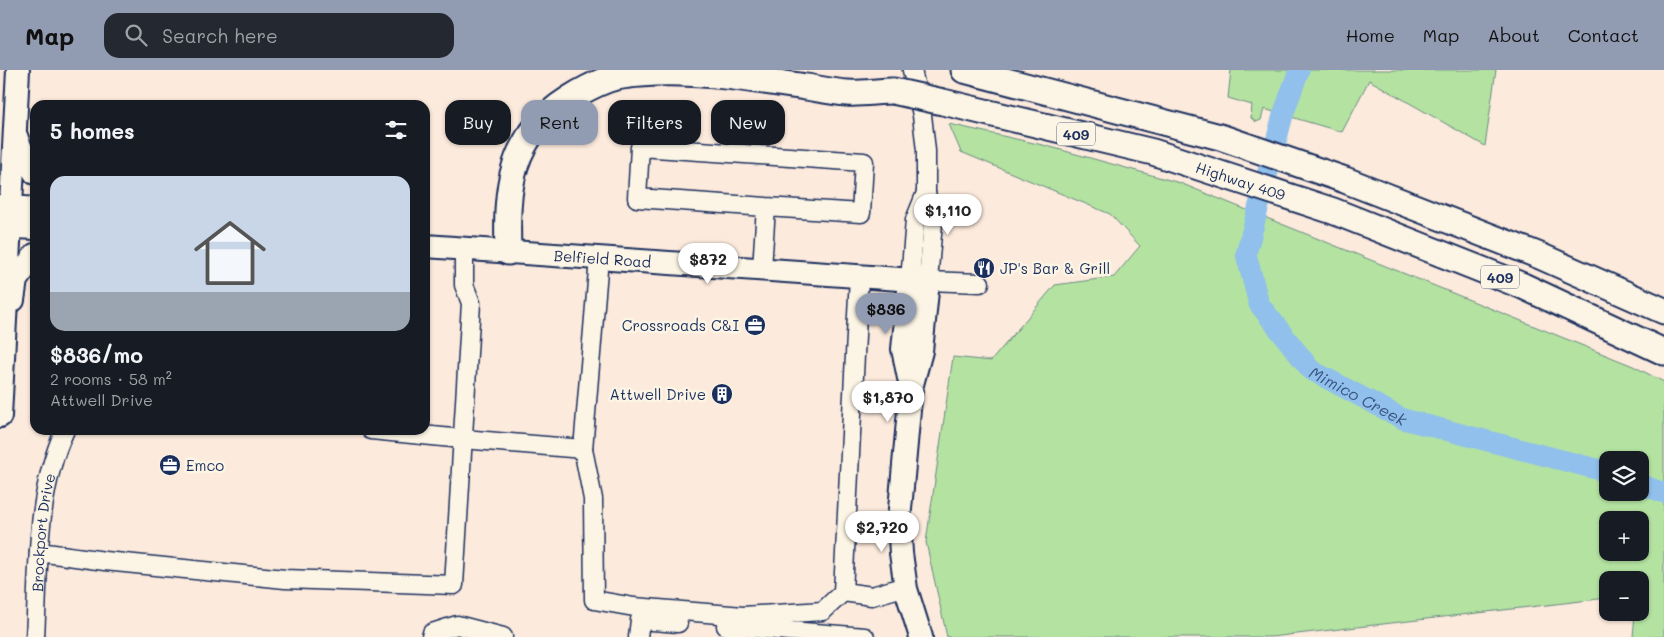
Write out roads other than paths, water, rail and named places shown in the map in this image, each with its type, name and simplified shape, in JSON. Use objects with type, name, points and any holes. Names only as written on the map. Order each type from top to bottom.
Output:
[{"type":"highway","name":"Highway 409","points":[[795,70],[892,90],[1153,152],[1209,170],[1333,211],[1523,286],[1664,352]]},
{"type":"highway","name":"409","points":[[964,70],[1220,137],[1345,180],[1540,256],[1664,311]]},
{"type":"highway","points":[[508,252],[507,213],[509,191],[512,173],[524,144],[554,108],[579,92],[608,79],[637,74],[675,72],[719,75],[848,93],[892,90]]},
{"type":"main road","points":[[0,416],[4,327],[5,216],[14,132],[18,70]]},
{"type":"main road","points":[[14,132],[30,165]]},
{"type":"main road","points":[[5,216],[30,209]]},
{"type":"main road","points":[[5,216],[30,226]]},
{"type":"main road","name":"Belfield Road","points":[[430,246],[919,280]]},
{"type":"main road","points":[[4,327],[11,310],[16,280],[30,262]]},
{"type":"main road","points":[[919,280],[904,349],[911,388],[898,520],[906,586],[921,637]]},
{"type":"street","points":[[912,70],[922,115],[926,151],[926,193],[915,220],[919,280],[980,283]]},
{"type":"street","points":[[640,147],[864,162],[861,213],[766,207],[637,198],[640,147]]},
{"type":"street","points":[[762,270],[766,207]]},
{"type":"street","points":[[40,552],[115,562],[285,579],[454,585],[471,303],[464,285],[464,249]]},
{"type":"street","points":[[599,258],[582,449],[593,498],[594,600],[634,607],[743,616],[823,611],[843,592],[859,276]]},
{"type":"street","name":"Brockport Drive","points":[[35,637],[45,490],[56,448],[62,435]]},
{"type":"street","points":[[416,435],[582,449]]},
{"type":"street","points":[[843,592],[872,596],[906,586]]},
{"type":"street","points":[[638,637],[640,620],[865,637]]},
{"type":"street","points":[[431,637],[432,633],[457,625],[502,637]]},
{"type":"waterway","name":"Mimico Creek","points":[[1299,70],[1283,115],[1246,254],[1259,304],[1311,370],[1403,419],[1599,470]]},
{"type":"waterway","name":"Mimico Creek","points":[[1649,487],[1664,493]]},
{"type":"place","name":"JP's Bar & Grill","points":[[984,268]]},
{"type":"place","name":"Crossroads C&I","points":[[755,325]]},
{"type":"place","name":"Attwell Drive","points":[[722,394]]},
{"type":"place","name":"Emco","points":[[170,465]]}]
